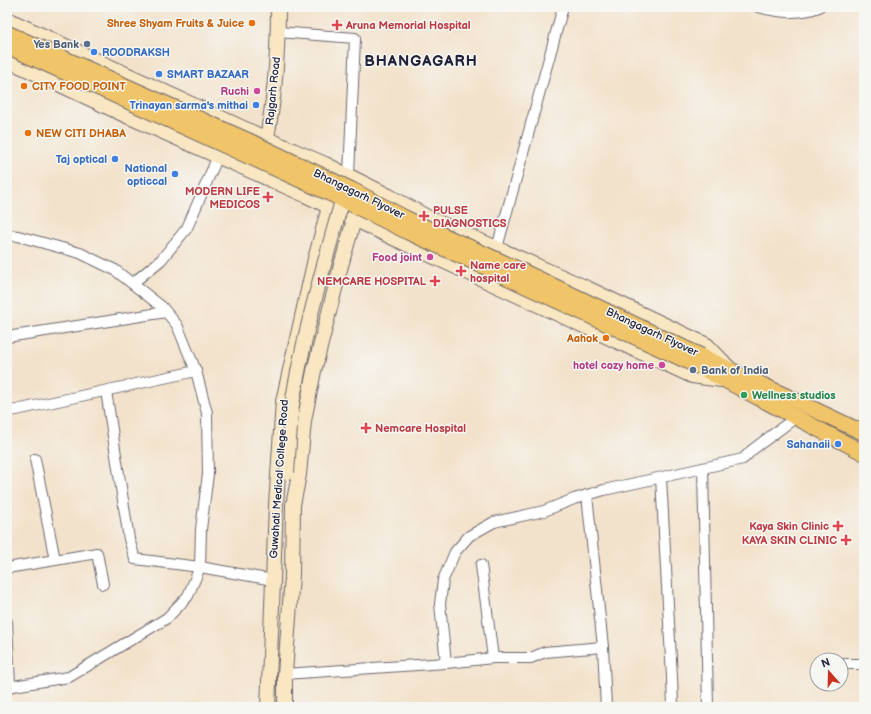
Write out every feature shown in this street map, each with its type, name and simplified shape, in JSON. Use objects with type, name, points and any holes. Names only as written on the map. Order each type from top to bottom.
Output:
[{"type":"main road","name":"Rajgarh Road","points":[[263,136],[271,7]]},
{"type":"main road","name":"Rajgarh Road","points":[[254,172],[274,85],[278,32],[278,7]]},
{"type":"main road","points":[[7,19],[349,175],[431,219],[587,288],[708,345],[728,375],[795,418],[864,453]]},
{"type":"main road","name":"Bhangagarh Flyover","points":[[7,33],[262,148],[352,190],[405,218],[517,268],[728,375]]},
{"type":"main road","name":"Bhangagarh Flyover","points":[[7,46],[329,193],[335,204],[700,361]]},
{"type":"main road","points":[[7,60],[118,112],[254,172],[335,204],[354,220],[692,376],[728,375],[864,433]]},
{"type":"main road","points":[[380,231],[394,198]]},
{"type":"main road","points":[[293,506],[286,492],[292,406],[304,348],[326,257],[335,204]]},
{"type":"main road","name":"Guwahati Medical College Road","points":[[268,707],[276,505],[283,401],[315,259],[335,204]]},
{"type":"main road","name":"Guwahati Medical College Road","points":[[285,707],[285,674],[292,575],[293,506],[300,475],[304,421],[314,371],[354,220]]},
{"type":"main road","points":[[276,505],[286,492]]},
{"type":"street","points":[[497,248],[563,7]]},
{"type":"street","points":[[758,7],[790,12],[811,10],[819,7]]},
{"type":"street","points":[[278,32],[355,38],[349,175]]},
{"type":"street","points":[[133,283],[161,260],[187,228],[218,156]]},
{"type":"street","points":[[7,235],[18,236],[80,253],[115,270],[162,307],[177,326],[196,371],[207,413],[208,474],[201,529],[200,568],[188,596],[167,618],[69,678],[9,687],[7,622]]},
{"type":"street","points":[[7,337],[166,312]]},
{"type":"street","points":[[7,412],[196,371]]},
{"type":"street","points":[[106,391],[129,539],[135,559],[273,580]]},
{"type":"street","points":[[446,663],[440,604],[444,580],[455,552],[468,536],[494,522],[544,511],[604,490],[743,459],[752,450],[795,418]]},
{"type":"street","points":[[35,459],[55,560]]},
{"type":"street","points":[[703,468],[708,707]]},
{"type":"street","points":[[661,478],[673,707]]},
{"type":"street","points":[[587,495],[603,647],[606,707]]},
{"type":"street","points":[[7,568],[97,553],[103,584]]},
{"type":"street","points":[[481,565],[492,658]]},
{"type":"street","points":[[285,674],[446,663],[492,658],[530,658],[545,652],[603,647]]},
{"type":"street","points":[[849,664],[864,664]]},
{"type":"place","name":"Shree Shyam Fruits & Juice","points":[[252,23]]},
{"type":"place","name":"Aruna Memorial Hospital","points":[[337,25]]},
{"type":"place","name":"Yes Bank","points":[[87,44]]},
{"type":"place","name":"ROODRAKSH","points":[[94,52]]},
{"type":"place","name":"SMART BAZAAR","points":[[159,74]]},
{"type":"place","name":"CITY FOOD POINT","points":[[24,86]]},
{"type":"place","name":"Ruchi","points":[[257,91]]},
{"type":"place","name":"Trinayan sarma's mithai","points":[[256,105]]},
{"type":"place","name":"NEW CITI DHABA","points":[[28,133]]},
{"type":"place","name":"Taj optical","points":[[115,159]]},
{"type":"place","name":"National opticcal","points":[[175,174]]},
{"type":"place","name":"MODERN LIFE MEDICOS","points":[[268,197]]},
{"type":"place","name":"PULSE DIAGNOSTICS","points":[[424,216]]},
{"type":"place","name":"Food joint","points":[[430,257]]},
{"type":"place","name":"Name care hospital","points":[[461,271]]},
{"type":"place","name":"NEMCARE HOSPITAL","points":[[435,281]]},
{"type":"place","name":"Aahok","points":[[606,338]]},
{"type":"place","name":"hotel cozy home","points":[[662,365]]},
{"type":"place","name":"Bank of India","points":[[693,370]]},
{"type":"place","name":"Wellness studios","points":[[744,395]]},
{"type":"place","name":"Nemcare Hospital","points":[[366,428]]},
{"type":"place","name":"Sahanaii","points":[[838,444]]},
{"type":"place","name":"Kaya Skin Clinic","points":[[838,526]]},
{"type":"place","name":"KAYA SKIN CLINIC","points":[[846,540]]},
{"type":"district","name":"BHANGAGARH","points":[[421,61]]}]
